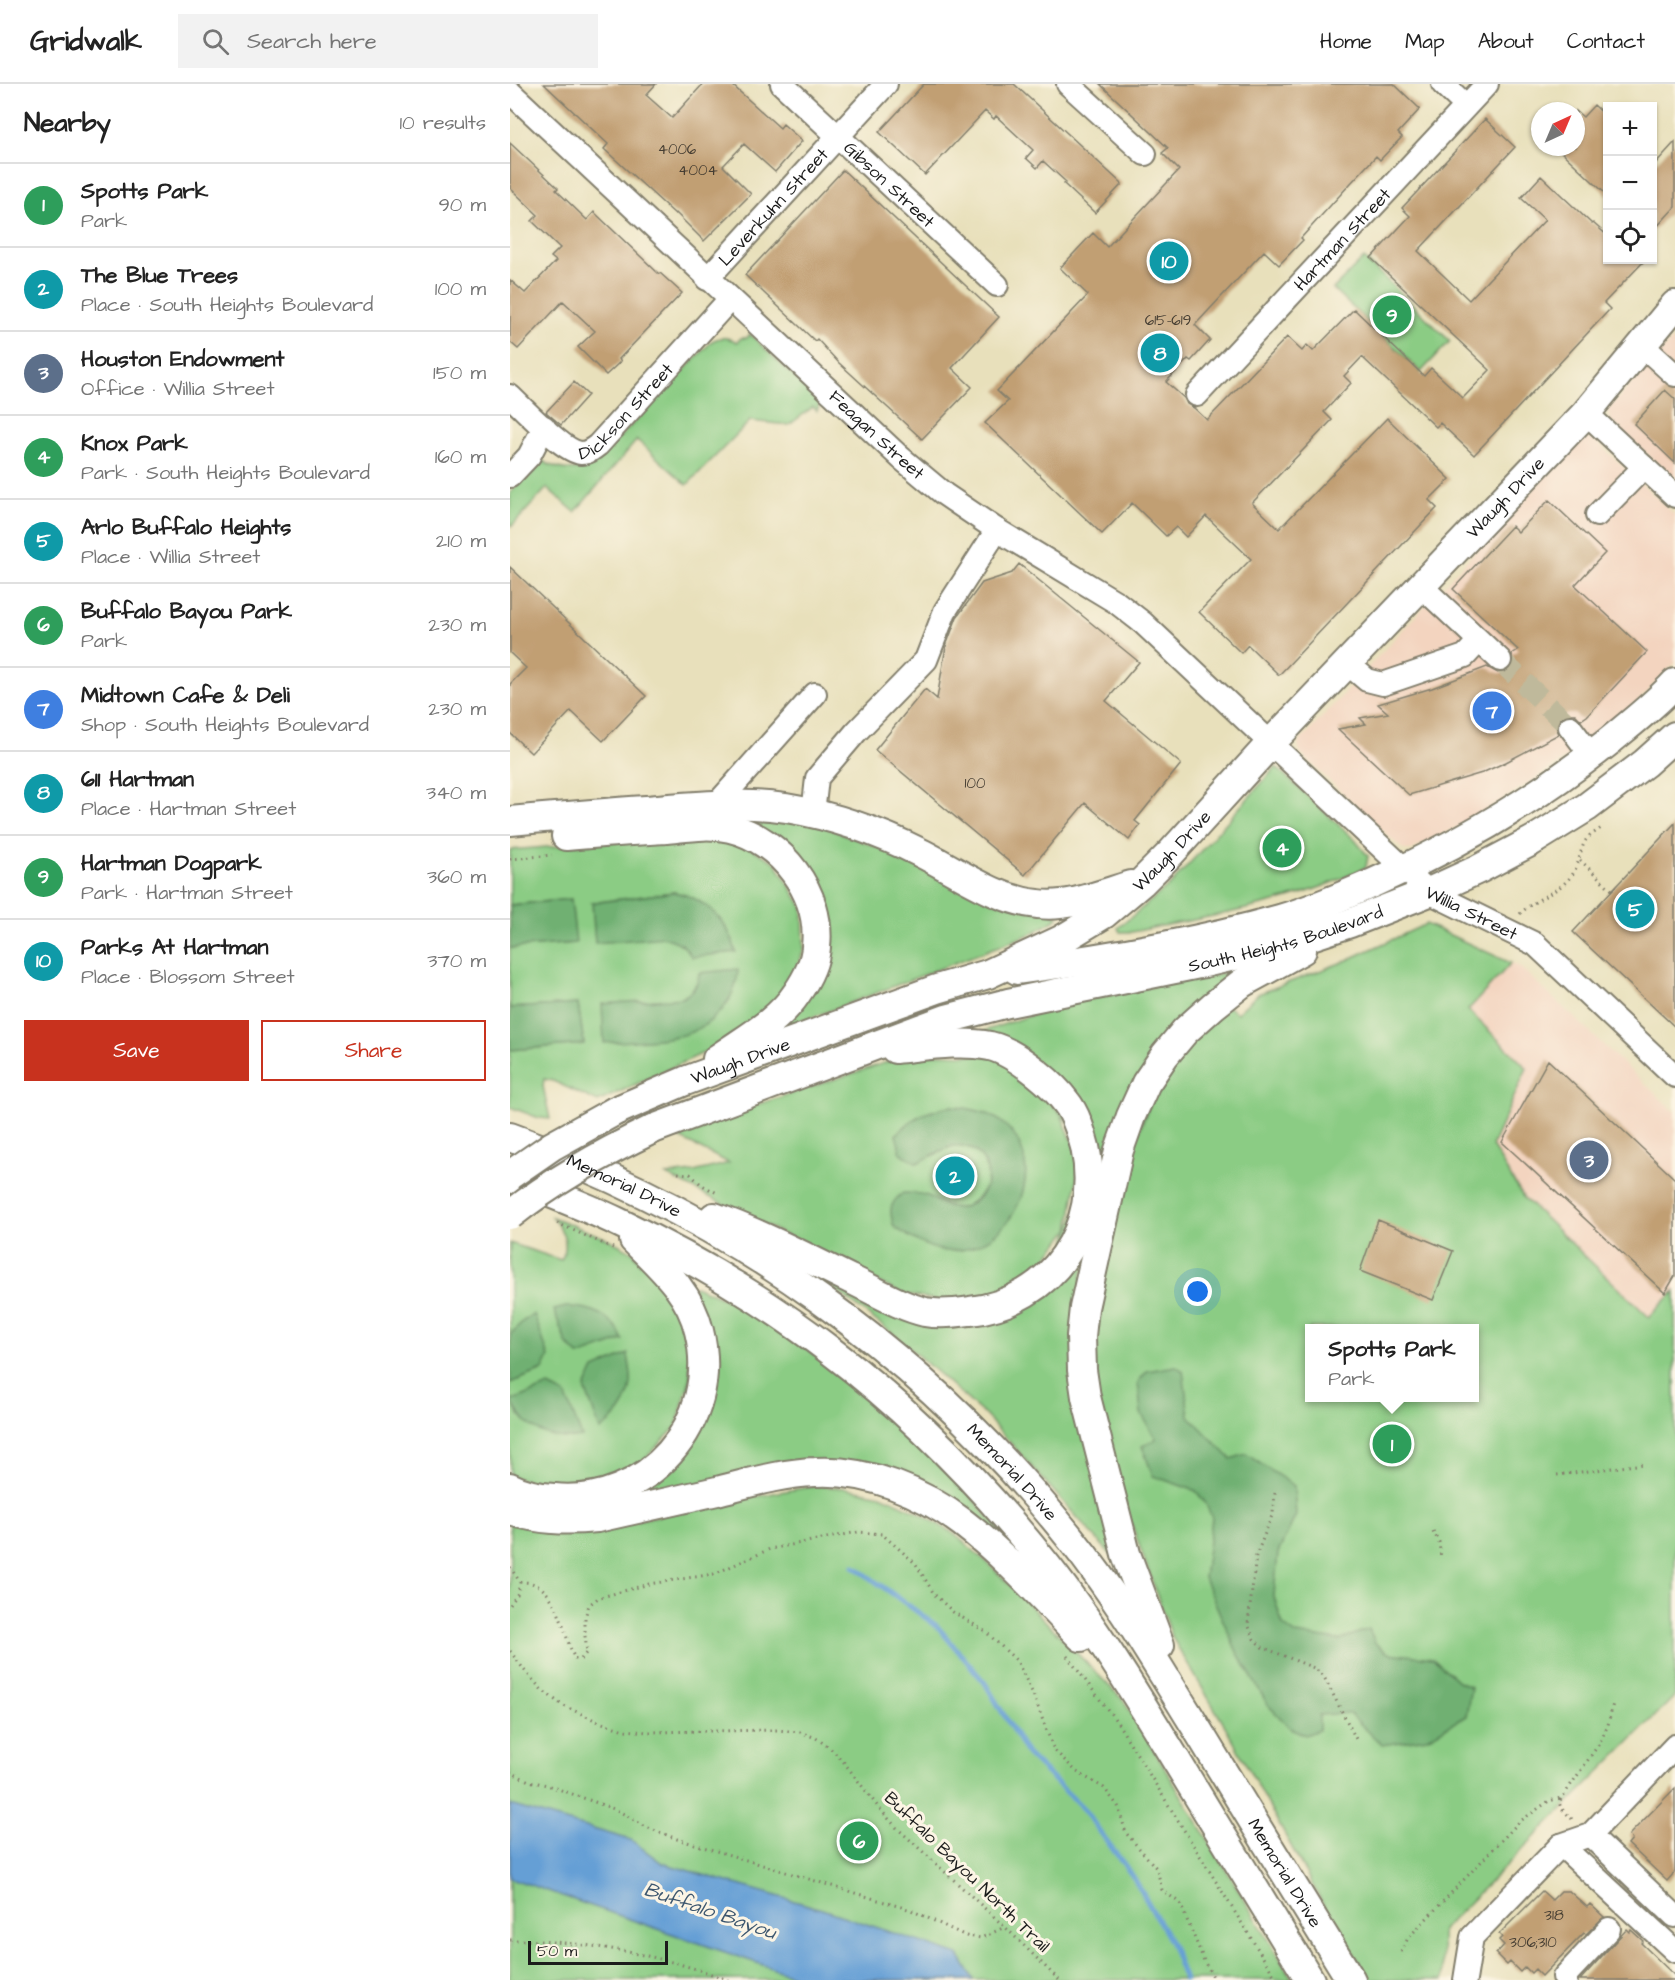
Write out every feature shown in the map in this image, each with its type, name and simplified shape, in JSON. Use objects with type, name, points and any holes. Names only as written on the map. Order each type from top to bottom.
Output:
[{"type":"main road","name":"Waugh Drive","points":[[510,1176],[552,1146],[615,1111],[686,1082],[937,989],[988,974],[1061,940],[1104,914],[1142,882],[1271,743],[1586,413],[1675,305]]},
{"type":"main road","name":"South Heights Boulevard","points":[[988,974],[1083,961],[1200,938],[1281,919],[1337,898],[1463,840],[1513,810],[1565,776],[1675,683]]},
{"type":"main road","points":[[1642,713],[1671,740]]},
{"type":"main road","name":"South Heights Boulevard","points":[[857,1053],[946,1019],[1008,1003],[1290,943],[1350,923],[1430,892],[1541,836],[1587,807],[1671,740]]},
{"type":"main road","points":[[510,821],[716,805],[785,808],[854,824],[888,837],[987,889],[1013,900],[1040,904],[1075,902],[1142,882]]},
{"type":"main road","points":[[510,840],[704,826],[729,828],[752,836],[775,849],[792,868],[806,891],[815,916],[816,947],[809,971],[798,993],[776,1018],[686,1082]]},
{"type":"main road","points":[[1186,1711],[1126,1554],[1086,1397],[1081,1336],[1084,1308],[1119,1150],[1146,1083],[1165,1055],[1185,1031],[1242,983],[1350,923]]},
{"type":"main road","points":[[620,1181],[755,1232],[895,1301],[925,1312],[952,1313],[986,1310],[1014,1300],[1041,1284],[1059,1266],[1074,1241],[1084,1215],[1088,1187],[1088,1161],[1081,1130],[1067,1103],[1046,1080],[1020,1059],[992,1046],[962,1043],[857,1053]]},
{"type":"main road","name":"Waugh Drive","points":[[510,1215],[529,1199],[570,1173],[653,1129],[857,1053]]},
{"type":"main road","name":"Memorial Drive","points":[[515,1138],[620,1181],[708,1228],[790,1278],[855,1324],[913,1372],[982,1438],[1021,1479],[1073,1541],[1119,1605],[1351,1980]]},
{"type":"main road","name":"Memorial Drive","points":[[510,1176],[615,1235],[692,1260],[772,1309],[832,1351],[892,1400],[995,1504],[1090,1625],[1135,1692],[1310,1980]]},
{"type":"main road","points":[[510,1487],[517,1491],[569,1500],[596,1496],[620,1488],[646,1475],[668,1457],[684,1435],[696,1408],[702,1382],[703,1354],[699,1330],[690,1304],[673,1278],[615,1235]]},
{"type":"main road","points":[[510,1511],[542,1519],[569,1521],[597,1518],[776,1477],[815,1472],[848,1473],[885,1482],[923,1498],[962,1522],[1000,1554],[1135,1692]]},
{"type":"street","name":"Gibson Street","points":[[782,84],[997,285]]},
{"type":"street","name":"Leverkuhn Street","points":[[707,279],[886,84]]},
{"type":"street","points":[[1068,84],[1145,154]]},
{"type":"street","points":[[1443,84],[1466,106]]},
{"type":"street","name":"Hartman Street","points":[[1197,395],[1486,84]]},
{"type":"street","name":"Feagan Street","points":[[510,92],[707,279],[901,458],[944,494],[997,530],[1116,602],[1143,623],[1271,743]]},
{"type":"street","name":"Dickson Street","points":[[510,396],[563,445],[579,453],[589,452],[598,445],[730,299]]},
{"type":"street","points":[[1642,345],[1675,375]]},
{"type":"street","points":[[1586,413],[1675,496]]},
{"type":"street","points":[[510,476],[528,456],[544,427]]},
{"type":"street","points":[[1597,515],[1644,467]]},
{"type":"street","points":[[813,814],[817,778],[856,732],[926,660],[945,611],[997,530]]},
{"type":"street","points":[[1421,586],[1500,660]]},
{"type":"street","points":[[1347,663],[1367,680],[1383,684],[1465,656],[1479,641]]},
{"type":"street","points":[[716,805],[815,694]]},
{"type":"street","points":[[1570,728],[1591,755]]},
{"type":"street","name":"Willia Street","points":[[1271,743],[1430,892],[1535,944],[1675,1076]]},
{"type":"street","points":[[1465,1980],[1472,1937],[1675,1746]]},
{"type":"street","points":[[1577,1840],[1675,1916]]},
{"type":"street","points":[[1577,1840],[1675,1951]]},
{"type":"street","points":[[1566,1980],[1564,1977],[1608,1929]]},
{"type":"path","points":[[1505,929],[1528,906],[1556,892],[1572,875],[1587,839],[1605,825]]},
{"type":"path","points":[[510,858],[560,855]]},
{"type":"path","points":[[1580,860],[1612,890]]},
{"type":"path","points":[[678,1173],[690,1174],[702,1185],[722,1196]]},
{"type":"path","points":[[557,1223],[615,1235]]},
{"type":"path","points":[[1557,1475],[1644,1464]]},
{"type":"path","points":[[1275,1493],[1273,1513],[1256,1556],[1248,1624],[1254,1639],[1262,1647],[1314,1668],[1323,1675],[1356,1738]]},
{"type":"path","points":[[1432,1531],[1438,1542],[1441,1558]]},
{"type":"path","points":[[520,1582],[534,1584],[551,1600],[563,1624],[571,1652],[575,1659],[581,1659],[587,1652],[585,1617],[589,1605],[598,1598],[649,1584],[714,1574],[770,1549],[858,1532],[882,1534],[916,1564],[934,1594],[953,1612],[986,1632],[1017,1661],[1033,1694],[1054,1750],[1077,1772],[1104,1788],[1118,1806],[1126,1833],[1157,1869],[1162,1890],[1180,1904],[1204,1963],[1215,1980]]},
{"type":"path","points":[[510,1568],[520,1582],[518,1593],[510,1605]]},
{"type":"path","name":"Buffalo Bayou North Trail","points":[[510,1651],[543,1690],[562,1705],[599,1722],[624,1730],[648,1732],[777,1730],[800,1732],[816,1738],[843,1761],[872,1800],[897,1828],[1059,1980]]},
{"type":"path","points":[[1067,1656],[1117,1722],[1277,1980]]},
{"type":"path","points":[[1577,1840],[1575,1822],[1561,1808],[1559,1802],[1599,1744],[1608,1725],[1613,1703]]},
{"type":"path","points":[[510,1772],[529,1781],[547,1785],[617,1810],[646,1827],[677,1839],[911,1910],[966,1936],[981,1938],[1005,1927]]},
{"type":"path","points":[[1401,1952],[1408,1938],[1520,1822],[1549,1801],[1561,1798]]},
{"type":"path","points":[[510,1940],[543,1940],[614,1949],[691,1967],[728,1980]]},
{"type":"shaded area","points":[[1672,340],[1675,343],[1675,480],[1614,425],[1608,411]]},
{"type":"shaded area","points":[[1584,436],[1595,440],[1675,515],[1675,663],[1638,701],[1574,753],[1473,819],[1412,850],[1405,850],[1301,754],[1298,745]]},
{"type":"shaded area","points":[[1511,963],[1520,967],[1675,1112],[1675,1291],[1649,1318],[1523,1197],[1492,1146],[1527,1068],[1467,1010]]},
{"type":"green space","points":[[1364,258],[1450,341],[1421,372],[1333,289]]},
{"type":"green space","points":[[750,334],[820,402],[817,411],[813,407],[789,425],[750,421],[687,485],[637,440],[575,512],[547,488],[512,526],[510,524],[510,493],[541,460],[554,467],[567,470],[581,469],[594,464],[712,341],[724,338],[737,342],[741,338],[747,338]]},
{"type":"green space","points":[[1276,767],[1355,840],[1368,856],[1366,867],[1310,891],[1252,908],[1132,932],[1120,932],[1118,928],[1171,884]]},
{"type":"green space","points":[[705,814],[809,821],[1058,916],[1057,919],[1033,933],[782,1029],[825,939],[764,831]]},
{"type":"green space","points":[[711,834],[727,835],[775,862],[803,908],[804,950],[786,994],[714,1048],[598,1102],[544,1079],[543,1086],[550,1119],[539,1118],[510,1107],[510,1050],[584,1044],[578,1004],[510,1008],[510,948],[575,943],[571,899],[510,905],[510,850]],"holes":[[[674,892],[693,898],[709,908],[733,940],[686,948],[673,939],[592,903]],[[698,981],[730,999],[722,1010],[705,1025],[676,1000],[689,994]]]},
{"type":"green space","points":[[674,892],[696,900],[714,913],[728,930],[736,952],[692,957],[682,944],[665,937],[595,943],[592,903]]},
{"type":"green space","points":[[571,899],[576,943],[510,948],[510,905]]},
{"type":"green space","points":[[1426,924],[1511,963],[1468,1010],[1527,1068],[1492,1146],[1523,1197],[1649,1317],[1675,1291],[1675,1696],[1442,1930],[1443,1980],[1370,1980],[1323,1904],[1225,1726],[1173,1639],[1129,1517],[1089,1372],[1094,1299],[1135,1135],[1163,1072],[1227,1006],[1237,1013],[1258,994],[1343,962]]},
{"type":"green space","points":[[738,969],[733,992],[727,1003],[700,1028],[669,1038],[604,1043],[602,1004],[683,998],[694,989],[699,973]]},
{"type":"green space","points":[[1223,973],[1228,974],[1229,978],[1186,1014],[1081,1277],[1115,1557],[986,1416],[897,1337],[824,1281],[899,1311],[1054,1281],[1095,1150],[984,1031],[1068,1003]]},
{"type":"green space","points":[[578,1004],[584,1044],[510,1050],[510,1008]]},
{"type":"green space","points":[[915,1053],[995,1056],[1053,1096],[1080,1159],[1069,1230],[1028,1280],[964,1305],[902,1294],[666,1175],[694,1172],[729,1163],[679,1138],[687,1129]],"holes":[[[952,1106],[987,1113],[1023,1191],[1011,1217],[946,1251],[931,1247],[903,1233],[924,1195],[949,1206],[964,1207],[983,1191],[988,1173],[980,1156],[964,1146],[954,1146],[933,1156],[896,1135],[915,1119],[943,1108]]]},
{"type":"green space","points":[[952,1106],[983,1112],[1000,1121],[1016,1139],[1024,1159],[1025,1181],[1019,1202],[1007,1222],[991,1237],[971,1248],[948,1251],[927,1246],[894,1227],[891,1208],[895,1200],[903,1193],[917,1193],[959,1208],[976,1200],[984,1190],[987,1169],[983,1159],[966,1147],[950,1147],[917,1163],[901,1153],[896,1135],[903,1128],[921,1115]]},
{"type":"green space","points":[[552,1217],[610,1240],[633,1252],[676,1296],[695,1362],[676,1427],[630,1474],[564,1491],[510,1476],[510,1383],[543,1370],[527,1318],[510,1335],[510,1243],[561,1260],[565,1248],[564,1237]],"holes":[[[518,1415],[573,1438],[543,1432]]]},
{"type":"green space","points":[[695,1286],[745,1307],[822,1360],[904,1430],[974,1500],[1005,1536],[1005,1541],[878,1469],[600,1509],[544,1506],[687,1444],[693,1289]]},
{"type":"green space","points":[[566,1307],[584,1308],[600,1314],[614,1325],[623,1340],[579,1356],[566,1343],[554,1310]]},
{"type":"green space","points":[[534,1314],[549,1357],[543,1370],[510,1383],[510,1335],[523,1321]]},
{"type":"green space","points":[[628,1354],[631,1372],[630,1390],[616,1416],[600,1430],[585,1388],[594,1369]]},
{"type":"green space","points":[[1176,1366],[1183,1371],[1189,1416],[1231,1459],[1246,1454],[1294,1486],[1296,1515],[1278,1553],[1275,1583],[1274,1597],[1283,1625],[1295,1634],[1339,1640],[1369,1629],[1376,1644],[1388,1653],[1433,1658],[1458,1681],[1471,1687],[1466,1716],[1427,1738],[1382,1745],[1349,1713],[1319,1715],[1319,1730],[1305,1735],[1290,1728],[1268,1705],[1237,1652],[1204,1578],[1212,1518],[1206,1504],[1196,1491],[1153,1476],[1142,1446],[1156,1439],[1141,1413],[1138,1382],[1147,1371]]},
{"type":"green space","points":[[549,1386],[565,1394],[582,1437],[559,1437],[540,1431],[524,1419],[511,1401]]},
{"type":"green space","points":[[816,1486],[846,1488],[881,1495],[916,1511],[953,1533],[990,1565],[1124,1701],[1293,1980],[510,1980],[510,1521],[617,1524]]},
{"type":"water","name":"Buffalo Bayou","points":[[510,1805],[631,1840],[662,1863],[822,1909],[959,1955],[974,1980],[806,1980],[510,1878]]},
{"type":"building","points":[[544,84],[656,84],[646,95],[672,118],[703,84],[731,84],[780,128],[783,124],[802,141],[775,172],[744,144],[723,166],[751,194],[704,241],[604,149],[608,144]]},
{"type":"building","points":[[924,84],[1014,84],[1122,184],[1095,213],[1043,161],[1037,168],[1026,158],[1033,150],[996,116],[994,119],[985,111],[925,175],[879,132]]},
{"type":"building","points":[[1100,84],[1394,84],[1420,109],[1398,133],[1402,137],[1380,160],[1376,156],[1279,265],[1264,251],[1195,325],[1210,340],[1191,361],[1188,359],[1166,382],[1184,398],[1187,404],[1207,420],[1287,337],[1302,351],[1307,345],[1313,351],[1354,309],[1424,376],[1431,368],[1463,398],[1490,370],[1371,258],[1410,216],[1402,208],[1485,119],[1515,147],[1418,251],[1469,300],[1545,220],[1521,198],[1541,176],[1603,232],[1603,264],[1641,264],[1604,303],[1610,309],[1474,455],[1440,423],[1436,427],[1362,357],[1344,376],[1351,383],[1324,412],[1332,420],[1252,503],[1279,529],[1387,418],[1450,479],[1429,500],[1437,508],[1279,675],[1248,645],[1241,653],[1199,612],[1251,559],[1206,516],[1186,537],[1176,527],[1166,536],[1132,503],[1102,534],[985,423],[1008,401],[997,391],[1088,295],[1060,268],[1093,233],[1107,247],[1179,170],[1162,153],[1168,148]]},
{"type":"building","points":[[1594,105],[1603,113],[1603,191],[1566,156],[1585,156],[1585,115]]},
{"type":"building","points":[[1675,142],[1675,207],[1657,227],[1657,210],[1657,162]]},
{"type":"building","points":[[510,143],[558,188],[556,190],[587,220],[594,212],[682,293],[606,375],[578,347],[595,331],[563,301],[518,349],[510,342],[510,280],[525,293],[556,261],[551,257],[560,248],[532,221],[538,215],[510,188]]},
{"type":"building","points":[[843,170],[999,317],[952,368],[972,387],[922,439],[839,363],[817,339],[815,341],[745,275]]},
{"type":"building","points":[[574,382],[588,395],[561,425],[546,412]]},
{"type":"building","points":[[1665,390],[1675,399],[1675,463],[1634,424]]},
{"type":"building","points":[[1549,500],[1605,553],[1575,585],[1647,652],[1587,716],[1581,720],[1575,714],[1561,717],[1557,722],[1559,734],[1482,773],[1409,795],[1338,729],[1366,724],[1360,718],[1388,713],[1378,704],[1432,688],[1487,667],[1498,673],[1504,673],[1510,669],[1513,662],[1512,654],[1518,650],[1453,589],[1512,526],[1518,532]]},
{"type":"building","points":[[1019,564],[1139,662],[1106,701],[1181,764],[1135,821],[1140,825],[1129,840],[1085,803],[1025,875],[875,750],[925,689],[937,699],[946,646],[957,617],[982,583],[1012,573]]},
{"type":"building","points":[[510,567],[646,696],[603,741],[571,711],[531,753],[510,733],[510,684],[526,668],[510,653]]},
{"type":"building","points":[[1675,823],[1675,1027],[1573,932]]},
{"type":"building","points":[[1548,1060],[1675,1179],[1675,1276],[1665,1293],[1502,1142]]},
{"type":"building","points":[[1378,1220],[1453,1251],[1433,1300],[1360,1271]]},
{"type":"building","points":[[1675,1788],[1675,1872],[1667,1881],[1628,1844],[1632,1839],[1629,1835]]},
{"type":"building","points":[[1542,1891],[1552,1900],[1561,1891],[1569,1891],[1587,1907],[1590,1904],[1604,1917],[1586,1934],[1584,1933],[1542,1976],[1535,1969],[1531,1973],[1525,1967],[1520,1972],[1510,1962],[1507,1965],[1496,1954],[1504,1945],[1499,1940],[1502,1937],[1499,1934]]},
{"type":"building","points":[[1627,1929],[1643,1941],[1641,1943],[1675,1976],[1675,1980],[1580,1980]]},
{"type":"waterway","points":[[854,1566],[937,1626],[985,1683],[1027,1754],[1082,1807],[1134,1878],[1171,1943],[1185,1980]]},
{"type":"tunnel","points":[[1500,660],[1570,727]]},
{"type":"place","name":"Parks At Hartman","points":[[1169,261]]},
{"type":"place","name":"Hartman Dogpark","points":[[1392,315]]},
{"type":"place","name":"611 Hartman","points":[[1160,353]]},
{"type":"place","name":"Midtown Cafe & Deli","points":[[1492,711]]},
{"type":"place","name":"Knox Park","points":[[1282,848]]},
{"type":"place","name":"Arlo Buffalo Heights","points":[[1635,909]]},
{"type":"place","name":"Houston Endowment","points":[[1589,1160]]},
{"type":"place","name":"The Blue Trees","points":[[955,1176]]},
{"type":"place","name":"Spotts Park","points":[[1392,1444]]},
{"type":"place","name":"Buffalo Bayou Park","points":[[859,1841]]}]
